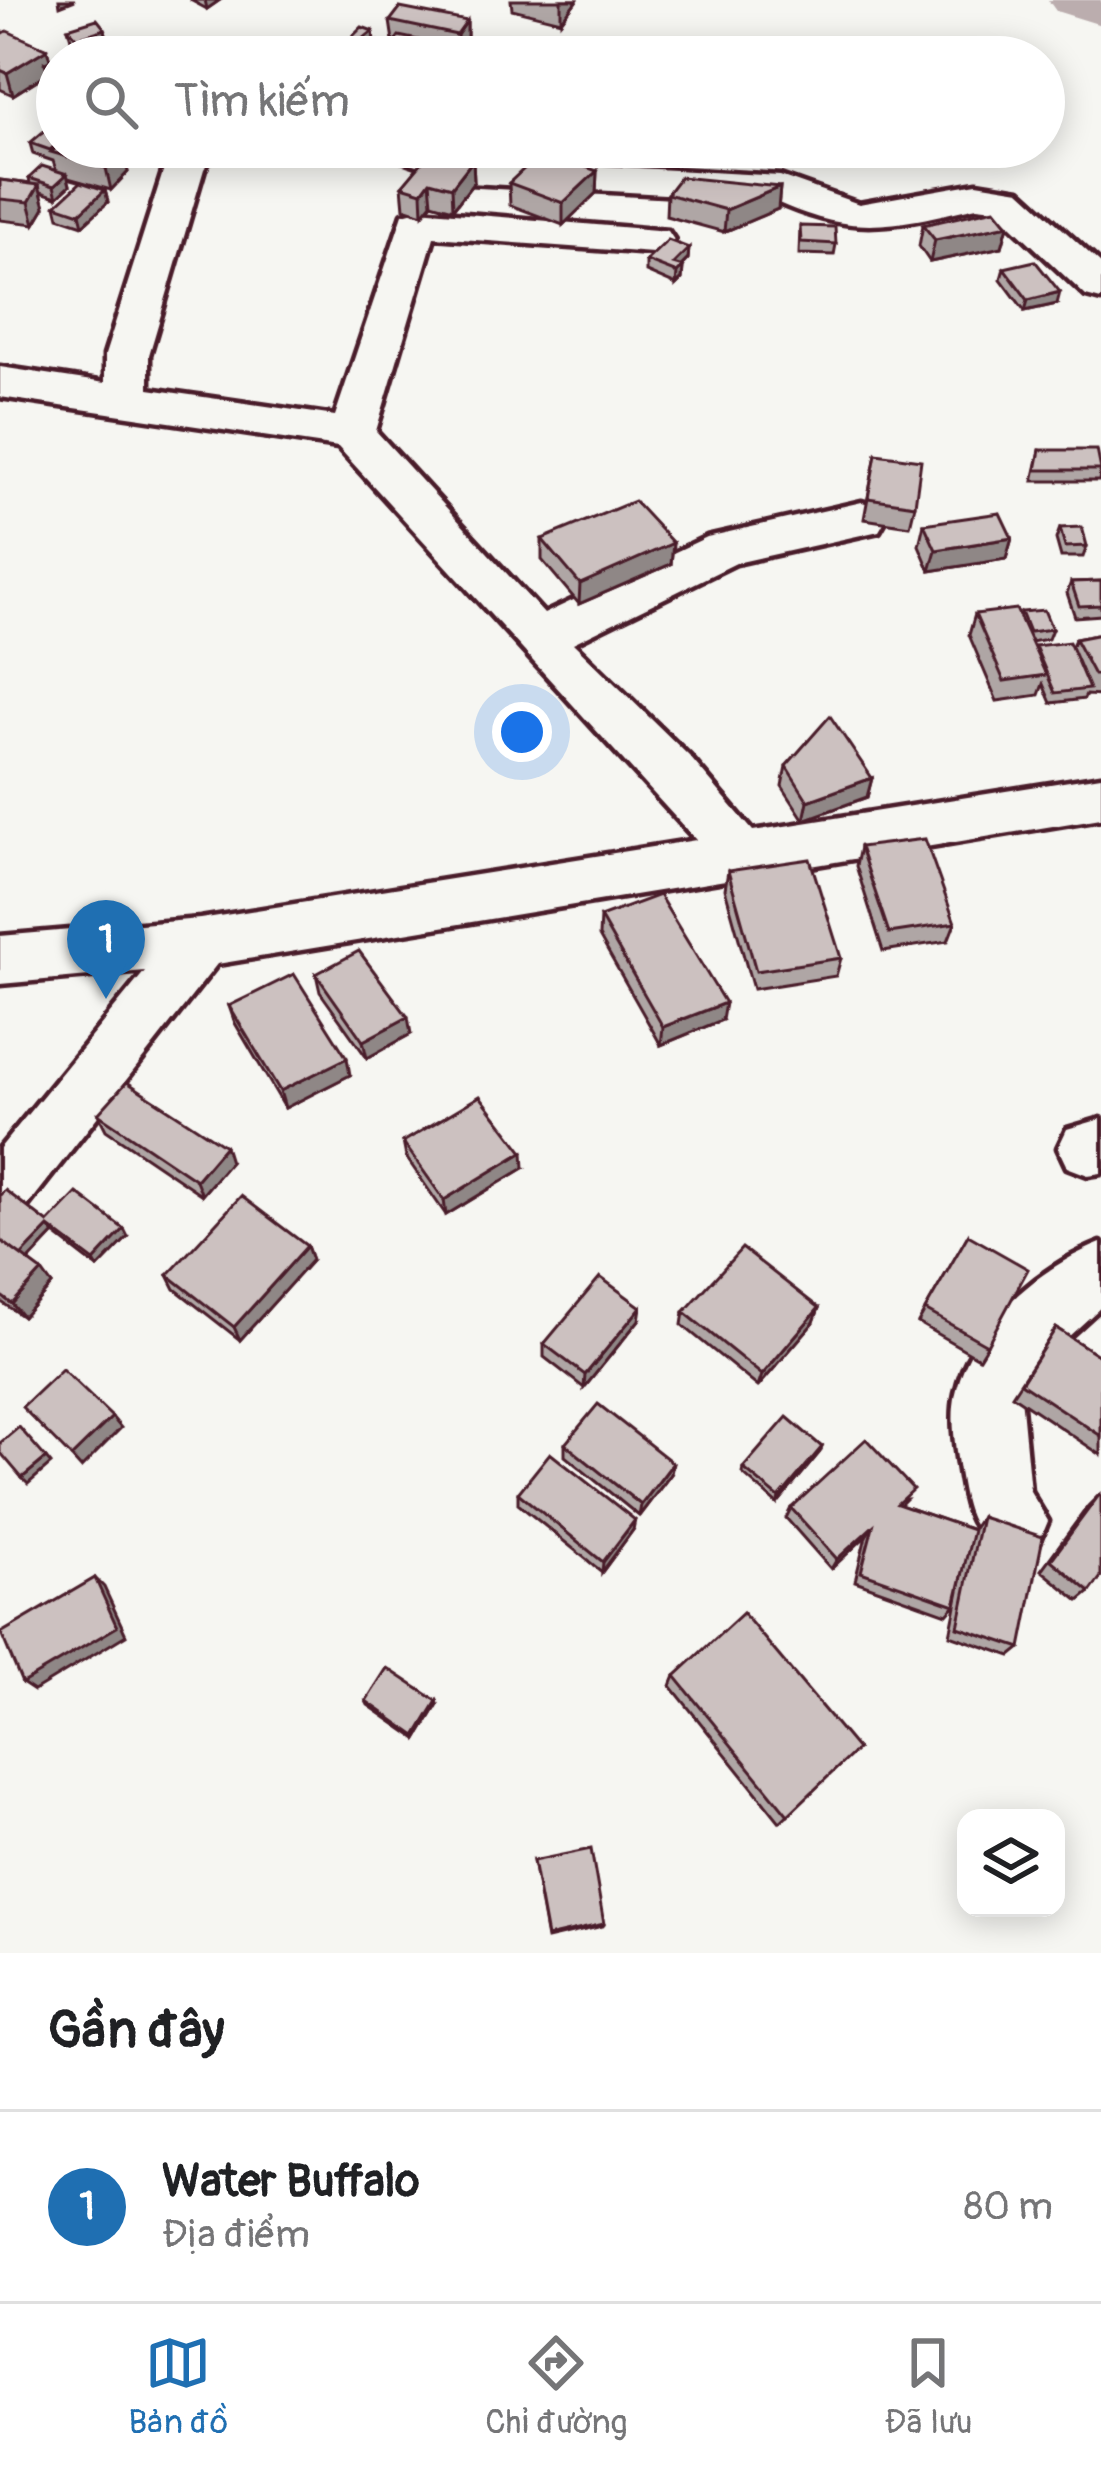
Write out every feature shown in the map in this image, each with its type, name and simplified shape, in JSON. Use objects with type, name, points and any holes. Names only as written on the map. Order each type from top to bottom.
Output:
[{"type":"street","points":[[127,398],[128,355],[185,168]]},
{"type":"street","points":[[464,168],[780,188],[830,211],[859,216],[887,215],[977,195],[1006,199],[1019,206],[1101,287]]},
{"type":"street","points":[[352,434],[418,223],[652,240]]},
{"type":"street","points":[[0,382],[352,434],[536,639],[670,771],[742,857]]},
{"type":"street","points":[[536,639],[724,549],[862,519]]},
{"type":"street","points":[[0,960],[200,943],[1101,797]]},
{"type":"street","points":[[0,1192],[99,1075],[200,943]]},
{"type":"street","points":[[1014,1521],[1000,1510],[990,1458],[988,1390],[1045,1310],[1101,1274]]},
{"type":"building","points":[[400,8],[467,21],[457,35],[390,21]]},
{"type":"building","points":[[97,19],[105,29],[75,36],[68,28]]},
{"type":"building","points":[[362,27],[373,31],[367,36],[353,36]]},
{"type":"building","points":[[7,31],[36,44],[36,56],[7,73],[0,70],[0,35]]},
{"type":"building","points":[[40,168],[67,174],[54,186],[29,178]]},
{"type":"building","points":[[417,168],[467,168],[452,187],[430,181],[422,192],[402,186]]},
{"type":"building","points":[[525,168],[597,171],[563,203],[509,183]]},
{"type":"building","points":[[680,177],[780,187],[726,210],[667,194]]},
{"type":"building","points":[[0,180],[39,185],[29,202],[0,199]]},
{"type":"building","points":[[81,182],[105,190],[80,213],[56,205]]},
{"type":"building","points":[[995,209],[1008,225],[935,240],[923,225]]},
{"type":"building","points":[[800,226],[835,227],[836,244],[801,242]]},
{"type":"building","points":[[668,240],[689,248],[673,264],[683,267],[677,273],[646,261]]},
{"type":"building","points":[[1035,261],[1060,292],[1028,300],[1004,268]]},
{"type":"building","points":[[1040,450],[1097,450],[1101,470],[1036,470]]},
{"type":"building","points":[[876,454],[921,460],[915,505],[868,498]]},
{"type":"building","points":[[634,501],[673,543],[580,584],[542,539]]},
{"type":"building","points":[[1000,513],[1012,538],[936,550],[924,524]]},
{"type":"building","points":[[1082,527],[1087,546],[1065,547],[1060,528]]},
{"type":"building","points":[[1101,581],[1101,605],[1079,606],[1071,582]]},
{"type":"building","points":[[1016,609],[1046,675],[1004,681],[975,614]]},
{"type":"building","points":[[1044,610],[1052,629],[1029,632],[1021,612]]},
{"type":"building","points":[[1101,634],[1101,675],[1094,675],[1075,639]]},
{"type":"building","points":[[1069,642],[1089,689],[1055,693],[1035,646]]},
{"type":"building","points":[[830,716],[872,778],[808,801],[786,766]]},
{"type":"building","points":[[925,839],[955,923],[889,933],[860,847]]},
{"type":"building","points":[[810,859],[841,958],[756,971],[728,871]]},
{"type":"building","points":[[659,895],[725,1003],[663,1027],[600,917]]},
{"type":"building","points":[[359,951],[408,1017],[363,1041],[316,974]]},
{"type":"building","points":[[294,974],[347,1058],[280,1091],[229,1006]]},
{"type":"building","points":[[127,1082],[225,1146],[196,1180],[98,1114]]},
{"type":"building","points":[[480,1096],[523,1152],[444,1200],[403,1142]]},
{"type":"building","points":[[5,1190],[48,1223],[77,1193],[124,1229],[94,1261],[49,1227],[21,1256],[0,1240],[0,1195]]},
{"type":"building","points":[[241,1196],[307,1246],[234,1327],[168,1275]]},
{"type":"building","points":[[968,1235],[1028,1269],[987,1345],[925,1310]]},
{"type":"building","points":[[0,1240],[42,1271],[12,1304],[0,1295]]},
{"type":"building","points":[[742,1248],[819,1308],[762,1375],[684,1312]]},
{"type":"building","points":[[600,1277],[641,1307],[585,1375],[544,1344]]},
{"type":"building","points":[[1056,1328],[1101,1357],[1101,1436],[1021,1383]]},
{"type":"building","points":[[62,1369],[112,1417],[71,1457],[22,1407]]},
{"type":"building","points":[[598,1404],[673,1463],[641,1505],[565,1444]]},
{"type":"building","points":[[787,1417],[822,1447],[779,1498],[743,1468]]},
{"type":"building","points":[[19,1427],[46,1458],[22,1478],[0,1452],[0,1443]]},
{"type":"building","points":[[866,1439],[913,1489],[897,1504],[973,1530],[955,1605],[861,1572],[873,1526],[837,1559],[791,1508]]},
{"type":"building","points":[[550,1453],[635,1520],[603,1562],[518,1493]]},
{"type":"building","points":[[1099,1495],[1101,1577],[1090,1592],[1051,1560]]},
{"type":"building","points":[[981,1517],[1043,1537],[1021,1648],[958,1627]]},
{"type":"building","points":[[95,1578],[117,1627],[22,1683],[1,1633]]},
{"type":"building","points":[[743,1613],[857,1749],[788,1815],[675,1676]]},
{"type":"building","points":[[387,1668],[437,1701],[416,1736],[366,1701]]},
{"type":"building","points":[[591,1849],[604,1924],[547,1937],[533,1861]]},
{"type":"waterway","points":[[1074,0],[1101,9]]},
{"type":"place","name":"Water Buffalo","points":[[106,999]]}]
